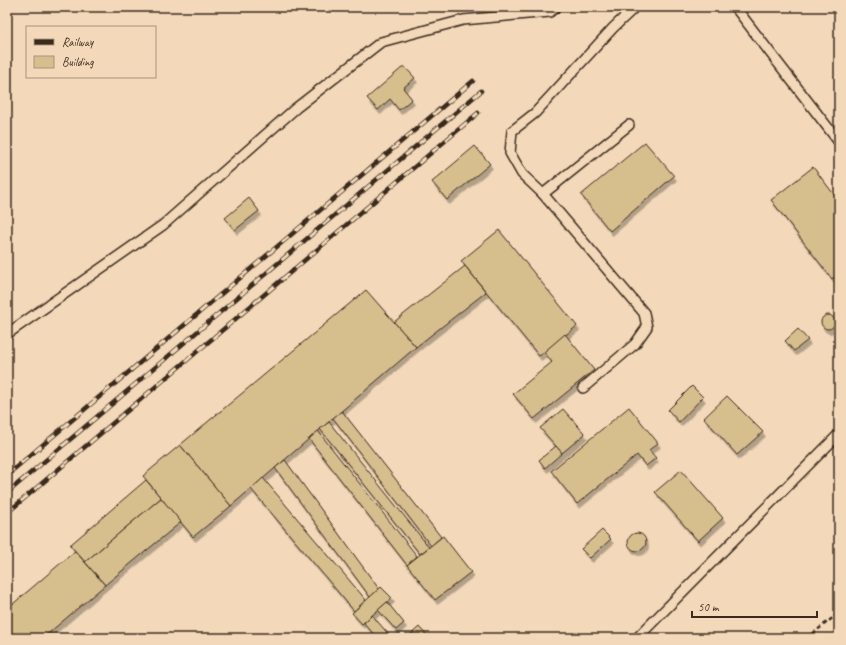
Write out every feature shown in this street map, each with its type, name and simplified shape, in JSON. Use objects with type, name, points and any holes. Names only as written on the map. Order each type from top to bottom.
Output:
[{"type":"lane","points":[[7,334],[163,225],[296,108],[381,42],[463,20],[550,12],[556,7]]},
{"type":"lane","points":[[583,388],[636,344],[647,327],[644,313],[543,194],[522,174],[510,153],[512,131],[535,113],[613,28],[635,7]]},
{"type":"lane","points":[[735,7],[839,142]]},
{"type":"lane","points":[[543,194],[629,124]]},
{"type":"lane","points":[[637,638],[839,434]]},
{"type":"path","points":[[807,638],[839,612]]},
{"type":"building","points":[[404,66],[415,78],[403,88],[412,99],[399,110],[390,99],[378,110],[367,98]]},
{"type":"building","points":[[645,142],[674,176],[610,231],[581,195]]},
{"type":"building","points":[[475,146],[490,164],[447,200],[432,182]]},
{"type":"building","points":[[813,167],[839,201],[839,273],[832,279],[771,200]]},
{"type":"building","points":[[249,198],[259,211],[235,230],[225,218]]},
{"type":"building","points":[[499,230],[577,326],[539,356],[461,261]]},
{"type":"building","points":[[465,266],[486,292],[416,347],[394,322]]},
{"type":"building","points":[[366,290],[416,347],[231,506],[180,445]]},
{"type":"building","points":[[828,315],[833,317],[835,322],[833,327],[828,329],[823,327],[821,322],[823,317]]},
{"type":"building","points":[[798,329],[808,340],[794,351],[785,341]]},
{"type":"building","points":[[565,334],[594,370],[534,419],[513,394],[552,362],[544,352]]},
{"type":"building","points":[[692,386],[703,397],[679,422],[668,410]]},
{"type":"building","points":[[727,396],[763,432],[737,455],[704,418]]},
{"type":"building","points":[[629,407],[658,443],[649,450],[656,458],[646,466],[637,455],[577,504],[551,471]]},
{"type":"building","points":[[563,409],[585,434],[562,453],[540,428]]},
{"type":"building","points":[[342,411],[441,537],[431,546],[333,418]]},
{"type":"building","points":[[329,422],[429,547],[420,554],[320,429]]},
{"type":"building","points":[[318,431],[417,556],[407,565],[309,439]]},
{"type":"building","points":[[180,445],[231,506],[193,537],[143,476]]},
{"type":"building","points":[[556,446],[562,453],[545,468],[539,460]]},
{"type":"building","points":[[285,460],[379,589],[370,597],[275,468]]},
{"type":"building","points":[[681,470],[723,518],[698,541],[655,492]]},
{"type":"building","points":[[263,478],[366,600],[354,611],[251,489]]},
{"type":"building","points":[[146,480],[161,498],[85,562],[70,545]]},
{"type":"building","points":[[161,498],[181,522],[105,585],[85,562]]},
{"type":"building","points":[[602,530],[611,539],[590,558],[581,549]]},
{"type":"building","points":[[637,533],[643,536],[646,542],[643,548],[637,551],[631,548],[628,542],[631,536]]},
{"type":"building","points":[[443,536],[471,572],[435,600],[407,565]]},
{"type":"building","points":[[75,551],[105,585],[43,638],[7,638],[7,609]]},
{"type":"building","points":[[381,587],[392,598],[362,624],[352,613]]},
{"type":"building","points":[[387,602],[404,623],[396,630],[378,610]]},
{"type":"building","points":[[372,615],[390,636],[388,638],[377,638],[364,623]]},
{"type":"building","points":[[419,627],[429,638],[407,638]]},
{"type":"railway","points":[[7,475],[473,81]]},
{"type":"railway","points":[[7,493],[481,91]]},
{"type":"railway","points":[[7,513],[478,113]]}]
